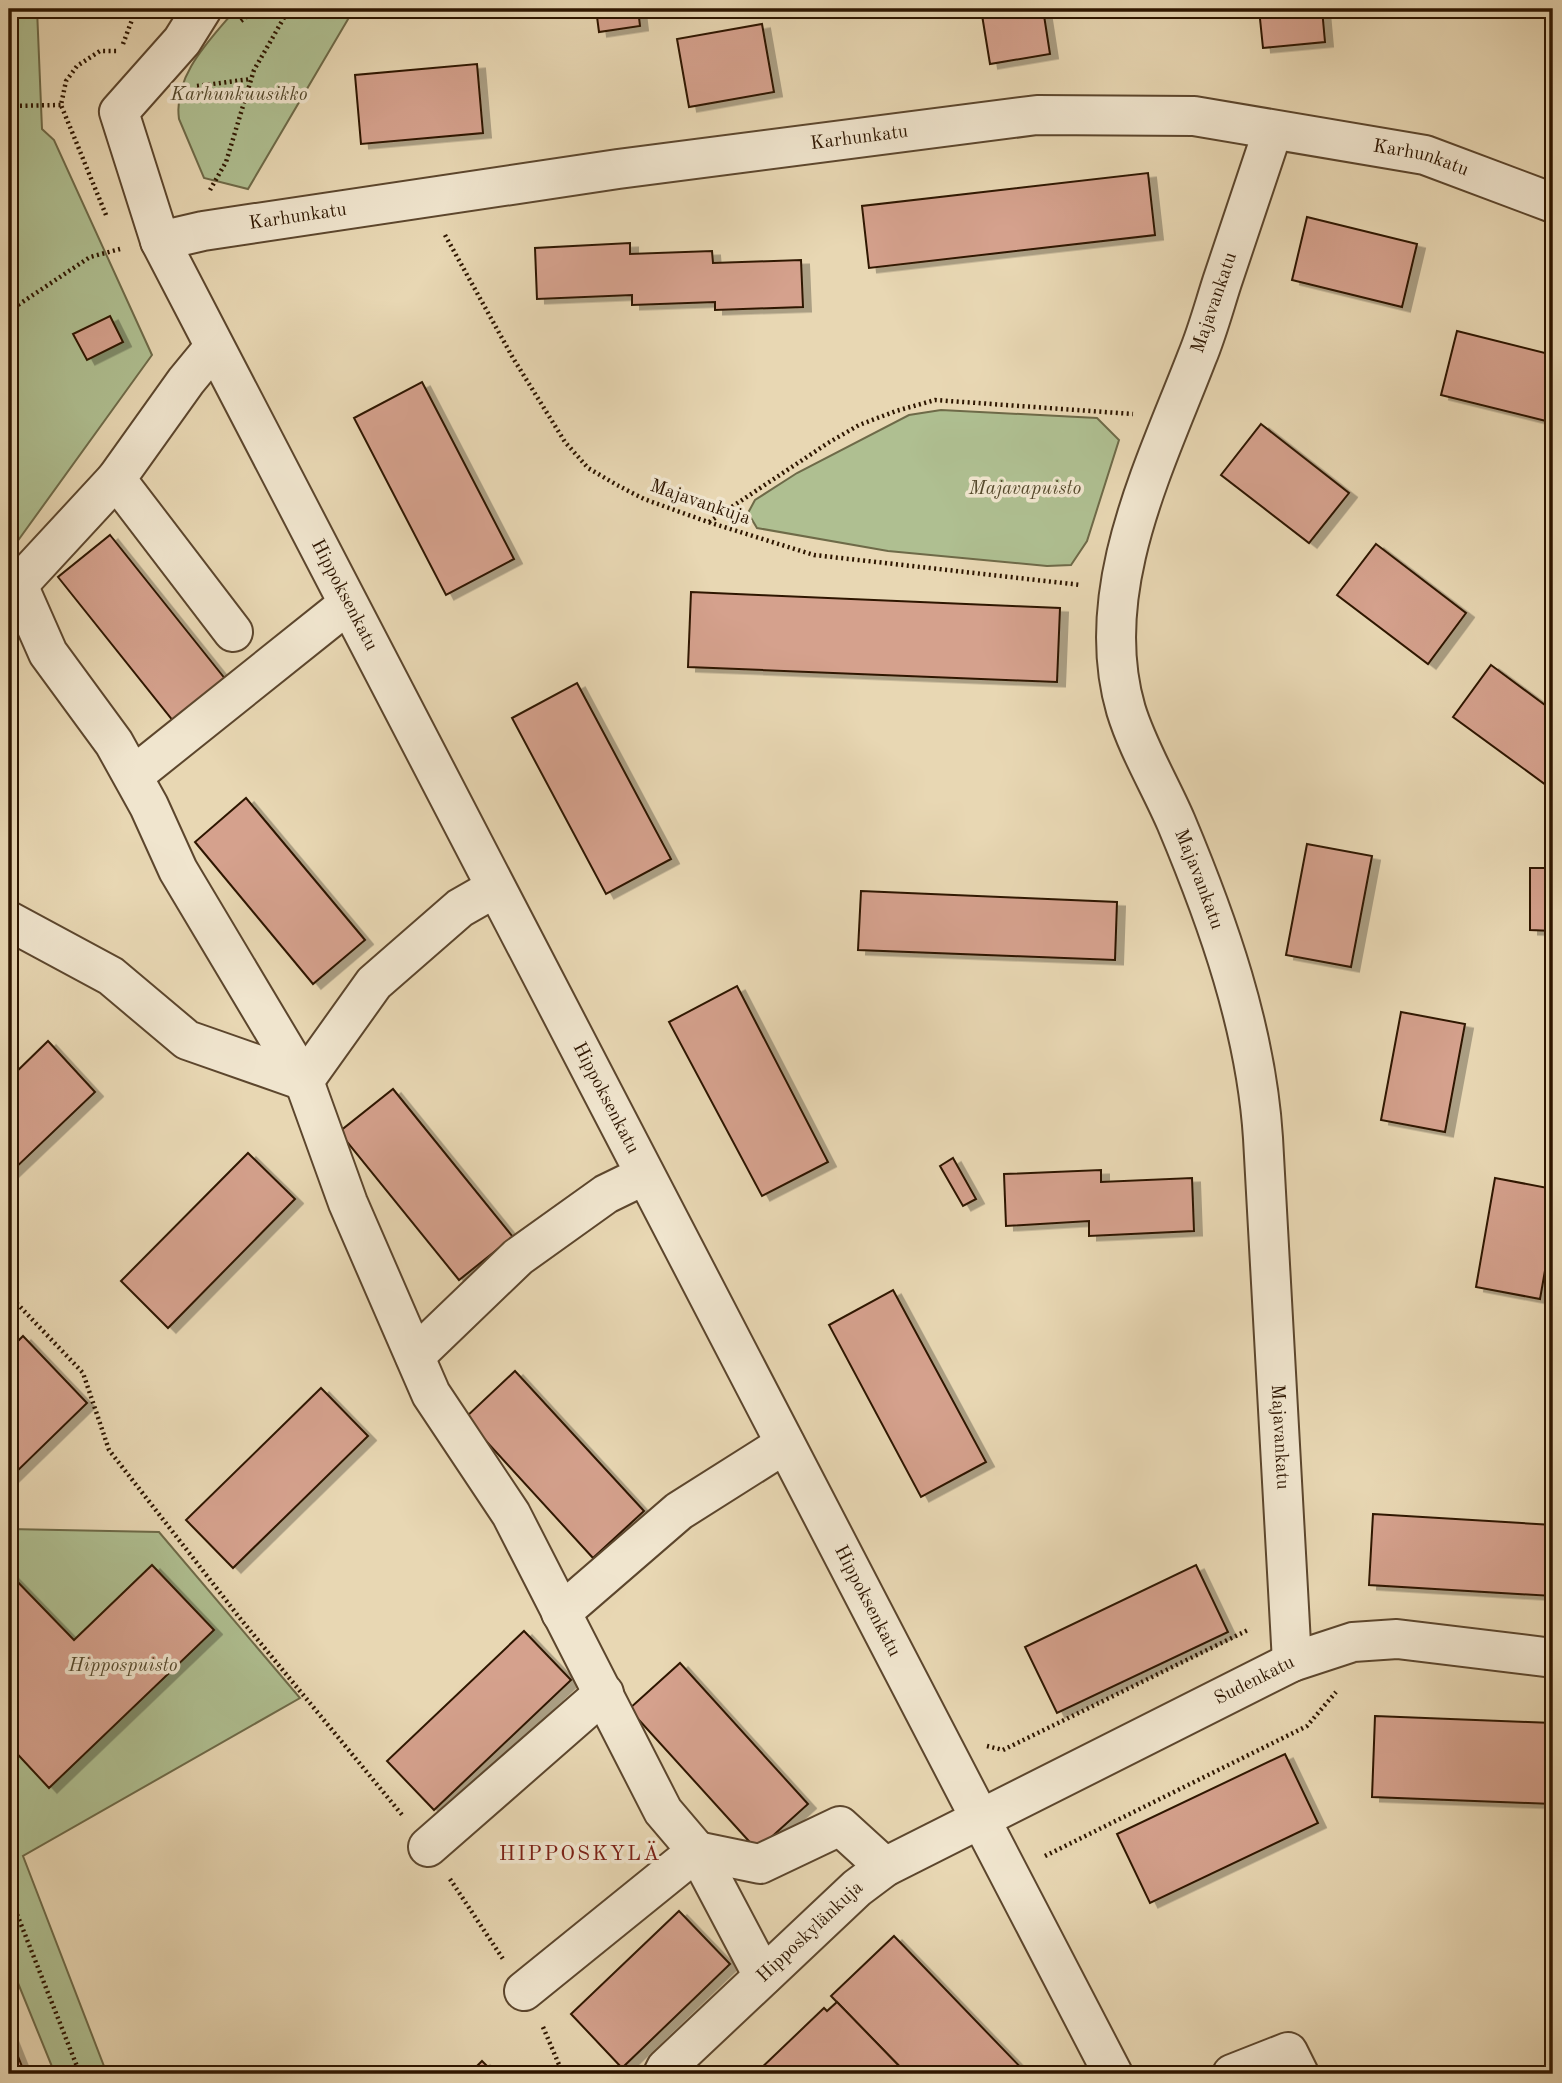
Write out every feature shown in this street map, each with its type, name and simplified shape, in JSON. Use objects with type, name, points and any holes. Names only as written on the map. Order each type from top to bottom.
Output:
[{"type":"street","name":"Hippoksenkatu","points":[[202,9],[182,41],[119,112],[160,241],[1113,2074]]},
{"type":"street","name":"Karhunkatu","points":[[160,241],[203,231],[631,167],[1037,115],[1194,116],[1425,155],[1553,203]]},
{"type":"street","name":"Majavankatu","points":[[1273,130],[1198,356],[1172,416],[1129,542],[1120,588],[1117,666],[1126,710],[1141,749],[1175,820],[1213,914],[1240,1003],[1254,1073],[1263,1138],[1292,1662]]},
{"type":"street","points":[[214,347],[186,381],[116,479],[13,594],[48,653],[114,743],[149,806],[178,870],[304,1081],[348,1203],[431,1394],[511,1514],[663,1811],[697,1851],[763,1976]]},
{"type":"street","points":[[116,479],[233,632]]},
{"type":"street","points":[[133,776],[348,604]]},
{"type":"street","points":[[304,1081],[374,983],[460,908],[495,888]]},
{"type":"street","points":[[9,920],[111,976],[187,1040],[304,1081]]},
{"type":"street","points":[[415,1356],[518,1257],[607,1194],[645,1175]]},
{"type":"street","points":[[561,1613],[679,1511],[785,1444]]},
{"type":"street","name":"Sudenkatu","points":[[980,1819],[1292,1662],[1353,1642],[1397,1639],[1553,1658]]},
{"type":"street","points":[[428,1847],[604,1693]]},
{"type":"street","name":"Hipposkylänkuja","points":[[663,2074],[666,2068],[857,1888],[885,1867],[980,1819]]},
{"type":"street","points":[[697,1851],[760,1864],[839,1826],[885,1867]]},
{"type":"street","points":[[524,1991],[697,1851]]},
{"type":"street","points":[[1232,2074],[1288,2052],[1299,2074]]},
{"type":"path","points":[[121,51],[136,9]]},
{"type":"path","points":[[202,195],[209,192],[226,162],[254,70],[289,9]]},
{"type":"path","points":[[188,83],[198,86],[251,79]]},
{"type":"path","points":[[9,106],[61,105]]},
{"type":"path","name":"Majavankuja","points":[[430,197],[448,242],[513,358],[565,442],[588,468],[617,485],[644,499],[708,522],[814,555],[1120,588]]},
{"type":"path","points":[[9,311],[90,257],[120,249]]},
{"type":"path","points":[[708,522],[859,425],[934,400],[1172,416]]},
{"type":"path","points":[[9,1295],[83,1373],[109,1450],[239,1617],[428,1847],[536,2009],[563,2074]]},
{"type":"path","points":[[1035,1861],[1307,1726],[1334,1693],[1345,1689]]},
{"type":"path","points":[[9,1894],[80,2074]]},
{"type":"green space","points":[[9,9],[37,9],[42,129],[54,140],[152,355],[9,553]]},
{"type":"green space","name":"Karhunkuusikko","points":[[236,9],[354,9],[248,189],[204,178],[179,119],[179,103],[188,73],[205,46]]},
{"type":"green space","name":"Majavapuisto","points":[[941,410],[1097,418],[1119,440],[1087,541],[1071,565],[1047,566],[888,551],[757,528],[748,513],[755,500],[797,473],[909,415]]},
{"type":"green space","name":"Hippospuisto","points":[[9,1529],[159,1532],[300,1698],[23,1856],[107,2074],[55,2074],[9,1961]]},
{"type":"building","points":[[596,9],[638,9],[640,26],[599,32]]},
{"type":"building","points":[[981,9],[1043,9],[1050,54],[990,64]]},
{"type":"building","points":[[1259,9],[1322,9],[1325,42],[1263,48]]},
{"type":"building","points":[[762,24],[774,92],[689,107],[677,39]]},
{"type":"building","points":[[477,64],[483,133],[361,144],[355,75]]},
{"type":"building","points":[[1148,173],[1155,235],[869,268],[862,206]]},
{"type":"building","points":[[1307,217],[1417,244],[1402,307],[1292,280]]},
{"type":"building","points":[[630,243],[630,254],[712,251],[713,263],[801,260],[803,307],[715,310],[715,302],[632,305],[632,295],[537,299],[535,248]]},
{"type":"building","points":[[110,316],[123,342],[87,360],[73,334]]},
{"type":"building","points":[[1457,331],[1553,355],[1553,409],[1550,422],[1441,395]]},
{"type":"building","points":[[422,382],[514,559],[446,595],[354,418]]},
{"type":"building","points":[[1261,424],[1349,493],[1309,543],[1221,475]]},
{"type":"building","points":[[110,535],[226,680],[174,722],[58,577]]},
{"type":"building","points":[[1376,544],[1466,613],[1428,664],[1337,595]]},
{"type":"building","points":[[691,592],[1060,608],[1057,682],[688,667]]},
{"type":"building","points":[[1491,665],[1553,711],[1553,775],[1546,785],[1453,717]]},
{"type":"building","points":[[577,683],[671,859],[606,894],[512,718]]},
{"type":"building","points":[[246,798],[365,940],[313,984],[195,842]]},
{"type":"building","points":[[1307,844],[1372,856],[1351,967],[1286,955]]},
{"type":"building","points":[[1530,868],[1553,868],[1553,931],[1530,930]]},
{"type":"building","points":[[861,891],[1117,902],[1115,960],[858,950]]},
{"type":"building","points":[[737,986],[828,1162],[762,1196],[669,1022]]},
{"type":"building","points":[[1401,1012],[1465,1024],[1445,1132],[1381,1120]]},
{"type":"building","points":[[48,1041],[95,1092],[9,1174],[9,1079]]},
{"type":"building","points":[[393,1089],[513,1237],[459,1280],[339,1132]]},
{"type":"building","points":[[248,1153],[295,1199],[168,1328],[121,1281]]},
{"type":"building","points":[[953,1158],[976,1199],[963,1206],[940,1166]]},
{"type":"building","points":[[1101,1170],[1101,1182],[1192,1178],[1194,1231],[1089,1236],[1089,1221],[1006,1226],[1004,1174]]},
{"type":"building","points":[[1495,1178],[1553,1189],[1553,1225],[1540,1299],[1476,1287]]},
{"type":"building","points":[[893,1290],[986,1462],[921,1497],[829,1325]]},
{"type":"building","points":[[23,1336],[87,1403],[9,1479],[9,1350]]},
{"type":"building","points":[[515,1371],[644,1511],[593,1558],[465,1418]]},
{"type":"building","points":[[321,1388],[368,1436],[233,1568],[186,1520]]},
{"type":"building","points":[[1373,1514],[1553,1525],[1553,1596],[1369,1585]]},
{"type":"building","points":[[152,1565],[214,1630],[49,1788],[9,1745],[9,1701],[14,1697],[9,1691],[9,1573],[74,1640]]},
{"type":"building","points":[[1196,1565],[1228,1632],[1057,1713],[1025,1647]]},
{"type":"building","points":[[524,1631],[571,1680],[434,1810],[387,1761]]},
{"type":"building","points":[[680,1663],[808,1804],[757,1850],[629,1709]]},
{"type":"building","points":[[1375,1716],[1553,1723],[1553,1804],[1372,1797]]},
{"type":"building","points":[[1285,1754],[1318,1823],[1150,1903],[1117,1834]]},
{"type":"building","points":[[679,1911],[730,1964],[622,2068],[571,2014]]},
{"type":"building","points":[[894,1936],[1027,2074],[907,2074],[831,1996]]},
{"type":"building","points":[[837,2002],[903,2070],[899,2074],[755,2074],[824,2008],[827,2011]]},
{"type":"building","points":[[9,2034],[25,2074],[9,2074]]},
{"type":"building","points":[[482,2061],[495,2074],[469,2074]]},
{"type":"district","name":"HIPPOSKYLÄ","points":[[580,1854]]}]
